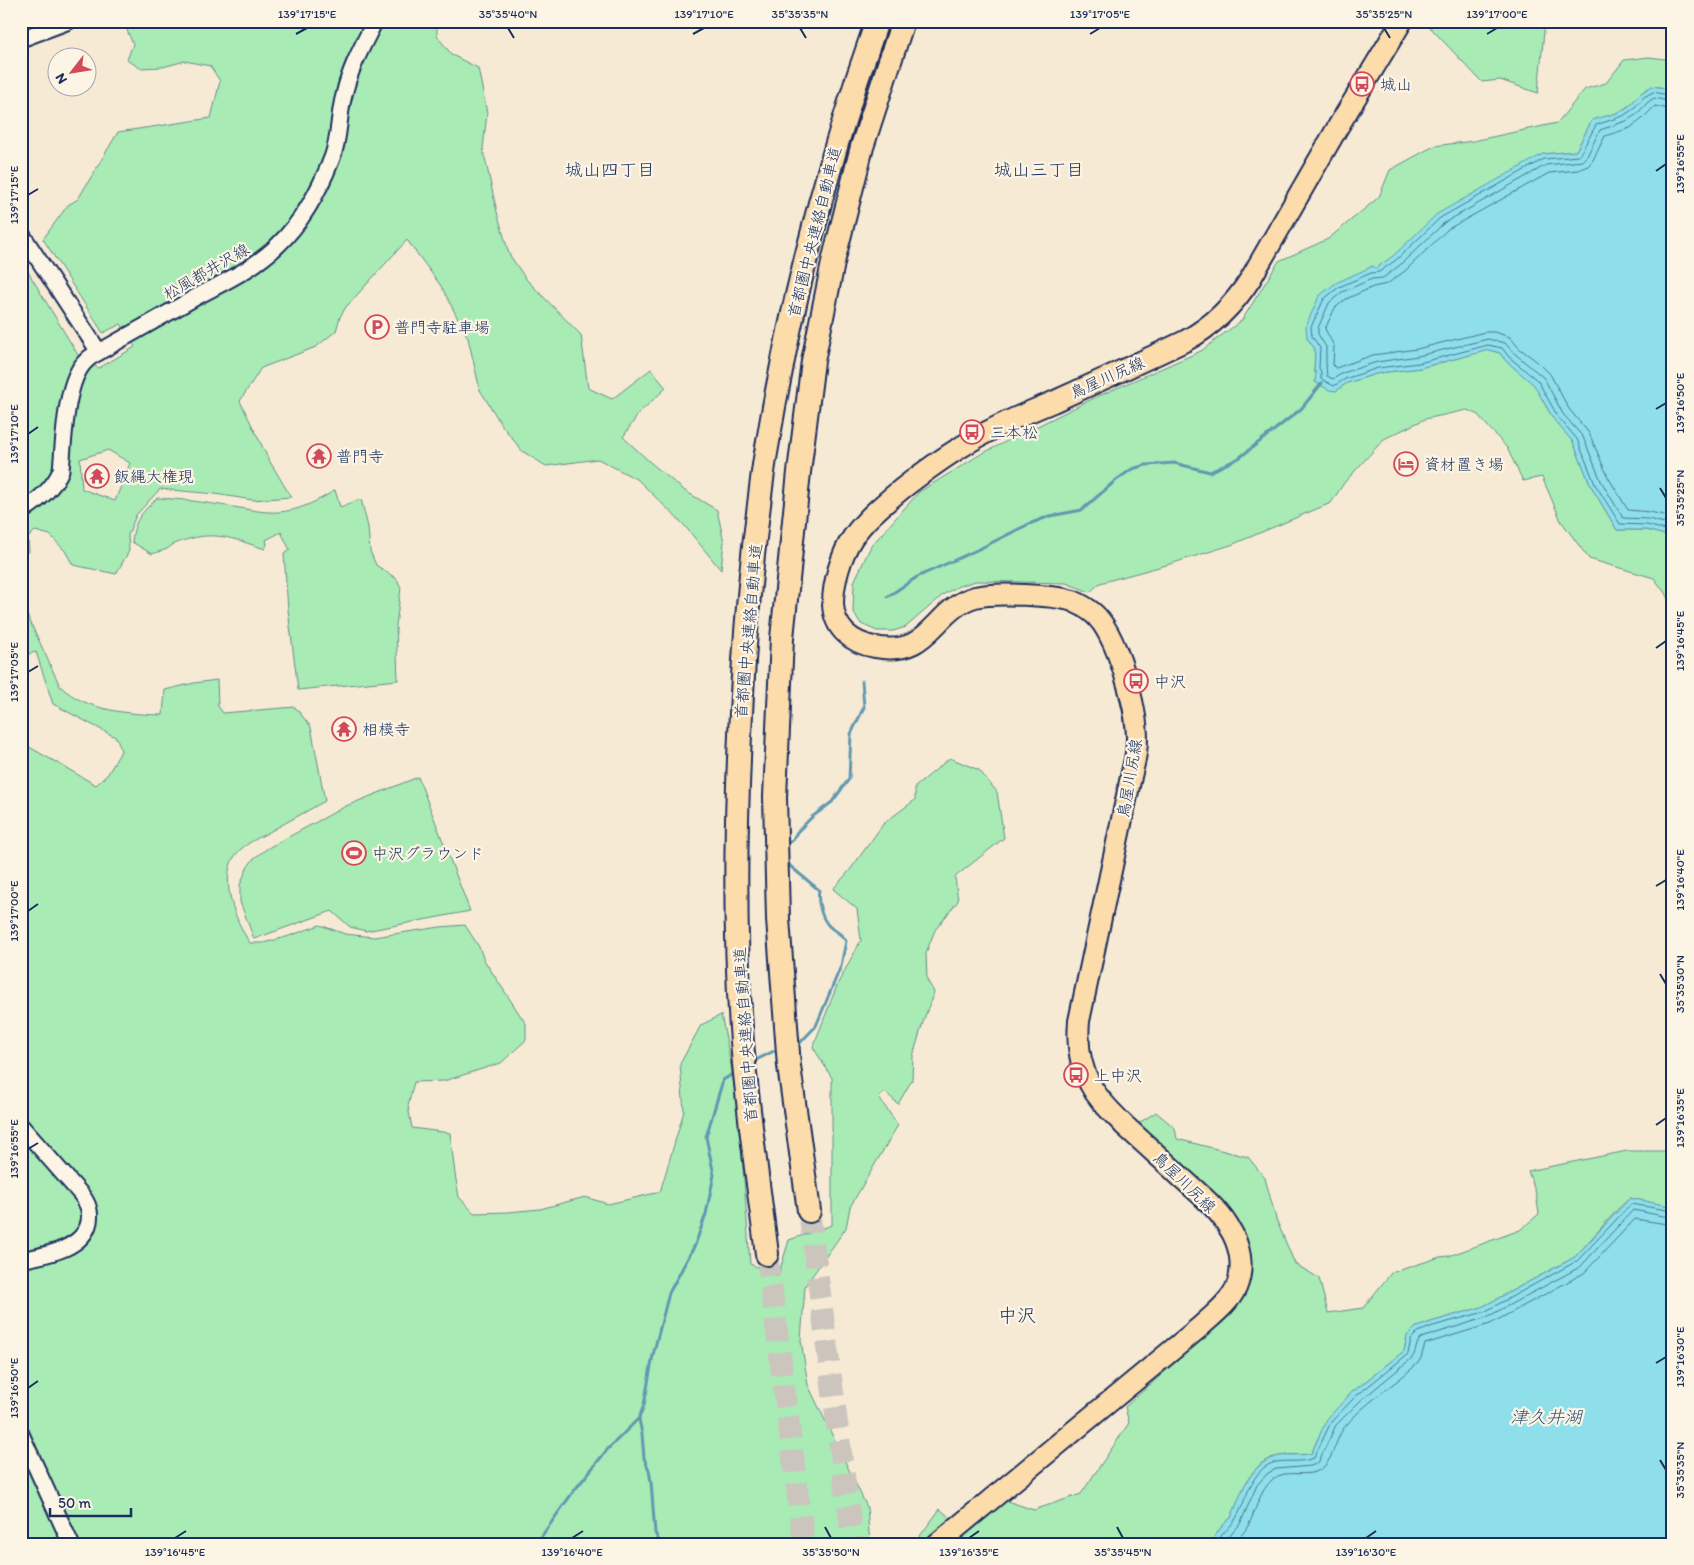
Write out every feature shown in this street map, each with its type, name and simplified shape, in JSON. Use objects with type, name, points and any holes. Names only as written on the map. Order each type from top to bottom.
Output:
[{"type":"highway","name":"首都圏中央連絡自動車道","points":[[767,1254],[742,1042],[736,898],[740,713],[746,624],[765,455],[787,342],[808,249],[837,140],[877,21]]},
{"type":"highway","name":"首都圏中央連絡自動車道","points":[[809,1211],[789,1066],[777,881],[775,798],[782,638],[789,559],[813,361],[834,258],[862,147],[903,21]]},
{"type":"main road","name":"鳥屋川尻線","points":[[937,1544],[1200,1327],[1231,1296],[1240,1275],[1240,1260],[1232,1234],[1222,1218],[1104,1103],[1090,1084],[1080,1060],[1078,1032],[1082,1003],[1132,772],[1137,739],[1133,701],[1118,656],[1104,624],[1089,609],[1072,601],[1027,596],[990,595],[964,602],[951,611],[925,637],[911,645],[893,648],[868,645],[847,635],[840,628],[834,615],[834,592],[842,561],[853,538],[873,514],[943,459],[990,430],[1185,341],[1212,324],[1226,311],[1240,296],[1252,278],[1343,119],[1402,21]]},
{"type":"street","points":[[21,40],[69,21]]},
{"type":"street","name":"松風都井沢線","points":[[21,512],[41,498],[57,480],[61,470],[71,385],[85,361],[241,273],[272,251],[290,233],[318,189],[333,157],[347,81],[354,62],[375,21]]},
{"type":"street","points":[[21,233],[99,352]]},
{"type":"street","points":[[21,1126],[80,1193],[85,1200],[89,1216],[84,1234],[77,1241],[54,1252],[21,1260]]},
{"type":"street","points":[[21,1434],[71,1544]]},
{"type":"green space","points":[[123,21],[437,21],[437,36],[452,55],[478,68],[487,113],[483,149],[497,212],[509,254],[526,279],[581,335],[588,388],[612,399],[651,369],[666,388],[639,413],[623,437],[685,491],[717,510],[724,542],[721,570],[684,525],[638,480],[598,459],[546,466],[522,451],[501,424],[480,390],[468,338],[441,286],[407,240],[346,307],[340,317],[336,331],[316,347],[261,368],[240,401],[269,460],[291,497],[253,500],[160,489],[136,515],[128,535],[129,551],[116,574],[73,565],[65,551],[50,535],[35,531],[28,538],[29,552],[21,553],[21,260],[81,360],[99,368],[135,347],[121,324],[103,333],[43,239],[68,205],[78,199],[118,132],[211,118],[220,81],[210,66],[185,61],[163,67],[140,68],[127,60],[133,44]],"holes":[[[108,450],[130,463],[115,501],[82,489],[80,459]]]},
{"type":"green space","points":[[1424,21],[1545,21],[1538,93],[1500,80],[1482,82]]},
{"type":"green space","points":[[1649,57],[1673,60],[1673,91],[1655,87],[1649,88],[1619,112],[1592,120],[1576,151],[1543,154],[1376,269],[1372,266],[1307,338],[1315,349],[1314,371],[1336,391],[1347,383],[1379,373],[1420,368],[1489,350],[1500,353],[1505,360],[1535,385],[1548,410],[1573,442],[1591,486],[1617,530],[1646,530],[1673,537],[1673,609],[1665,593],[1654,578],[1589,559],[1561,521],[1542,477],[1523,481],[1507,448],[1477,414],[1467,410],[1425,419],[1384,439],[1344,483],[1331,503],[1231,545],[1100,583],[1090,592],[1066,583],[976,581],[959,586],[944,594],[906,627],[893,631],[877,631],[861,624],[853,611],[854,582],[871,546],[919,492],[981,454],[1092,399],[1201,351],[1242,320],[1279,261],[1328,239],[1379,197],[1390,170],[1434,146],[1473,141],[1557,123],[1585,89],[1606,83],[1624,60]]},
{"type":"green space","points":[[335,490],[340,507],[361,499],[368,527],[370,551],[376,565],[397,579],[401,588],[396,625],[398,680],[298,690],[288,610],[284,554],[290,550],[281,532],[266,540],[265,549],[232,539],[201,536],[174,544],[165,550],[152,554],[132,542],[137,522],[157,498],[278,512],[308,505]]},
{"type":"green space","points":[[21,602],[60,686],[82,701],[108,710],[163,715],[165,690],[217,680],[218,706],[223,713],[295,707],[311,727],[325,801],[246,845],[232,860],[228,884],[230,897],[244,934],[250,943],[263,943],[320,925],[345,934],[374,937],[465,925],[479,947],[484,960],[526,1024],[526,1040],[501,1063],[444,1081],[414,1082],[408,1106],[412,1128],[450,1133],[459,1197],[474,1213],[540,1209],[585,1197],[608,1204],[660,1192],[684,1111],[680,1064],[701,1025],[721,1015],[737,1108],[750,1264],[778,1276],[789,1240],[832,1225],[832,1078],[813,1047],[838,983],[861,940],[857,909],[833,889],[850,870],[884,823],[915,800],[915,787],[950,758],[979,770],[997,792],[1004,838],[955,877],[958,901],[935,930],[926,953],[927,980],[934,992],[913,1056],[912,1080],[898,1104],[885,1092],[879,1098],[898,1125],[850,1207],[846,1228],[805,1286],[801,1340],[808,1385],[867,1507],[870,1544],[21,1544],[21,744],[96,785],[108,774],[121,751],[117,738],[53,704],[36,652],[21,656]]},
{"type":"green space","name":"中沢グラウンド","points":[[418,777],[470,911],[366,931],[350,927],[332,911],[254,939],[240,902],[240,885],[247,868],[254,858],[268,848],[346,806]]},
{"type":"green space","points":[[1156,1112],[1175,1128],[1177,1139],[1248,1157],[1265,1178],[1276,1219],[1295,1264],[1319,1278],[1328,1313],[1363,1308],[1391,1273],[1440,1257],[1449,1256],[1520,1230],[1539,1214],[1536,1194],[1528,1171],[1627,1151],[1673,1151],[1673,1207],[1630,1198],[1575,1257],[1482,1307],[1415,1328],[1407,1336],[1404,1351],[1351,1393],[1319,1436],[1311,1454],[1271,1458],[1256,1468],[1242,1492],[1231,1518],[1220,1530],[1212,1544],[914,1544],[940,1509],[965,1531],[990,1515],[1004,1500],[1034,1510],[1081,1494],[1129,1423],[1125,1407],[1215,1327],[1241,1298],[1249,1261],[1136,1125]]},
{"type":"water","points":[[1652,86],[1673,91],[1673,537],[1646,530],[1617,530],[1591,486],[1573,442],[1554,420],[1534,385],[1505,360],[1500,353],[1489,350],[1420,368],[1379,373],[1347,383],[1336,391],[1329,390],[1315,382],[1315,349],[1307,338],[1306,326],[1319,296],[1336,283],[1373,266],[1376,268],[1393,256],[1437,214],[1543,154],[1576,151],[1592,120],[1620,112],[1629,106],[1641,93]]},
{"type":"water","name":"津久井湖","points":[[1630,1198],[1673,1207],[1673,1544],[1212,1544],[1220,1530],[1231,1518],[1246,1484],[1257,1468],[1272,1458],[1286,1455],[1311,1454],[1327,1419],[1351,1393],[1404,1351],[1407,1336],[1415,1328],[1482,1307],[1575,1257]]},
{"type":"waterway","points":[[887,597],[917,577],[1029,524],[1050,516],[1082,510],[1115,481],[1132,469],[1146,465],[1174,463],[1210,472],[1239,458],[1301,409],[1322,383]]},
{"type":"waterway","points":[[787,849],[788,843],[792,841],[797,832],[812,817],[832,802],[849,779],[851,734],[864,707],[862,681]]},
{"type":"waterway","points":[[786,858],[790,866],[819,890],[819,903],[823,918],[846,941],[841,966],[816,1026],[799,1044],[796,1044]]},
{"type":"waterway","points":[[752,1062],[780,1048]]},
{"type":"waterway","points":[[536,1544],[573,1492],[607,1450],[639,1418],[644,1405],[653,1355],[669,1293],[695,1245],[706,1214],[714,1175],[706,1137],[723,1080],[736,1072]]},
{"type":"waterway","points":[[639,1419],[644,1458],[651,1482],[655,1533],[661,1544]]},
{"type":"tunnel","points":[[809,1211],[853,1544]]},
{"type":"tunnel","points":[[767,1254],[804,1544]]},
{"type":"place","name":"城山","points":[[1362,84]]},
{"type":"place","name":"普門寺駐車場","points":[[377,327]]},
{"type":"place","name":"三本松","points":[[972,432]]},
{"type":"place","name":"普門寺","points":[[319,456]]},
{"type":"place","name":"資材置き場","points":[[1406,464]]},
{"type":"place","name":"飯縄大権現","points":[[97,476]]},
{"type":"place","name":"中沢","points":[[1136,681]]},
{"type":"place","name":"相模寺","points":[[344,729]]},
{"type":"place","name":"中沢グラウンド","points":[[354,853]]},
{"type":"place","name":"上中沢","points":[[1076,1075]]},
{"type":"district","name":"城山四丁目","points":[[610,170]]},
{"type":"district","name":"城山三丁目","points":[[1039,170]]},
{"type":"district","name":"中沢","points":[[1017,1315]]}]
